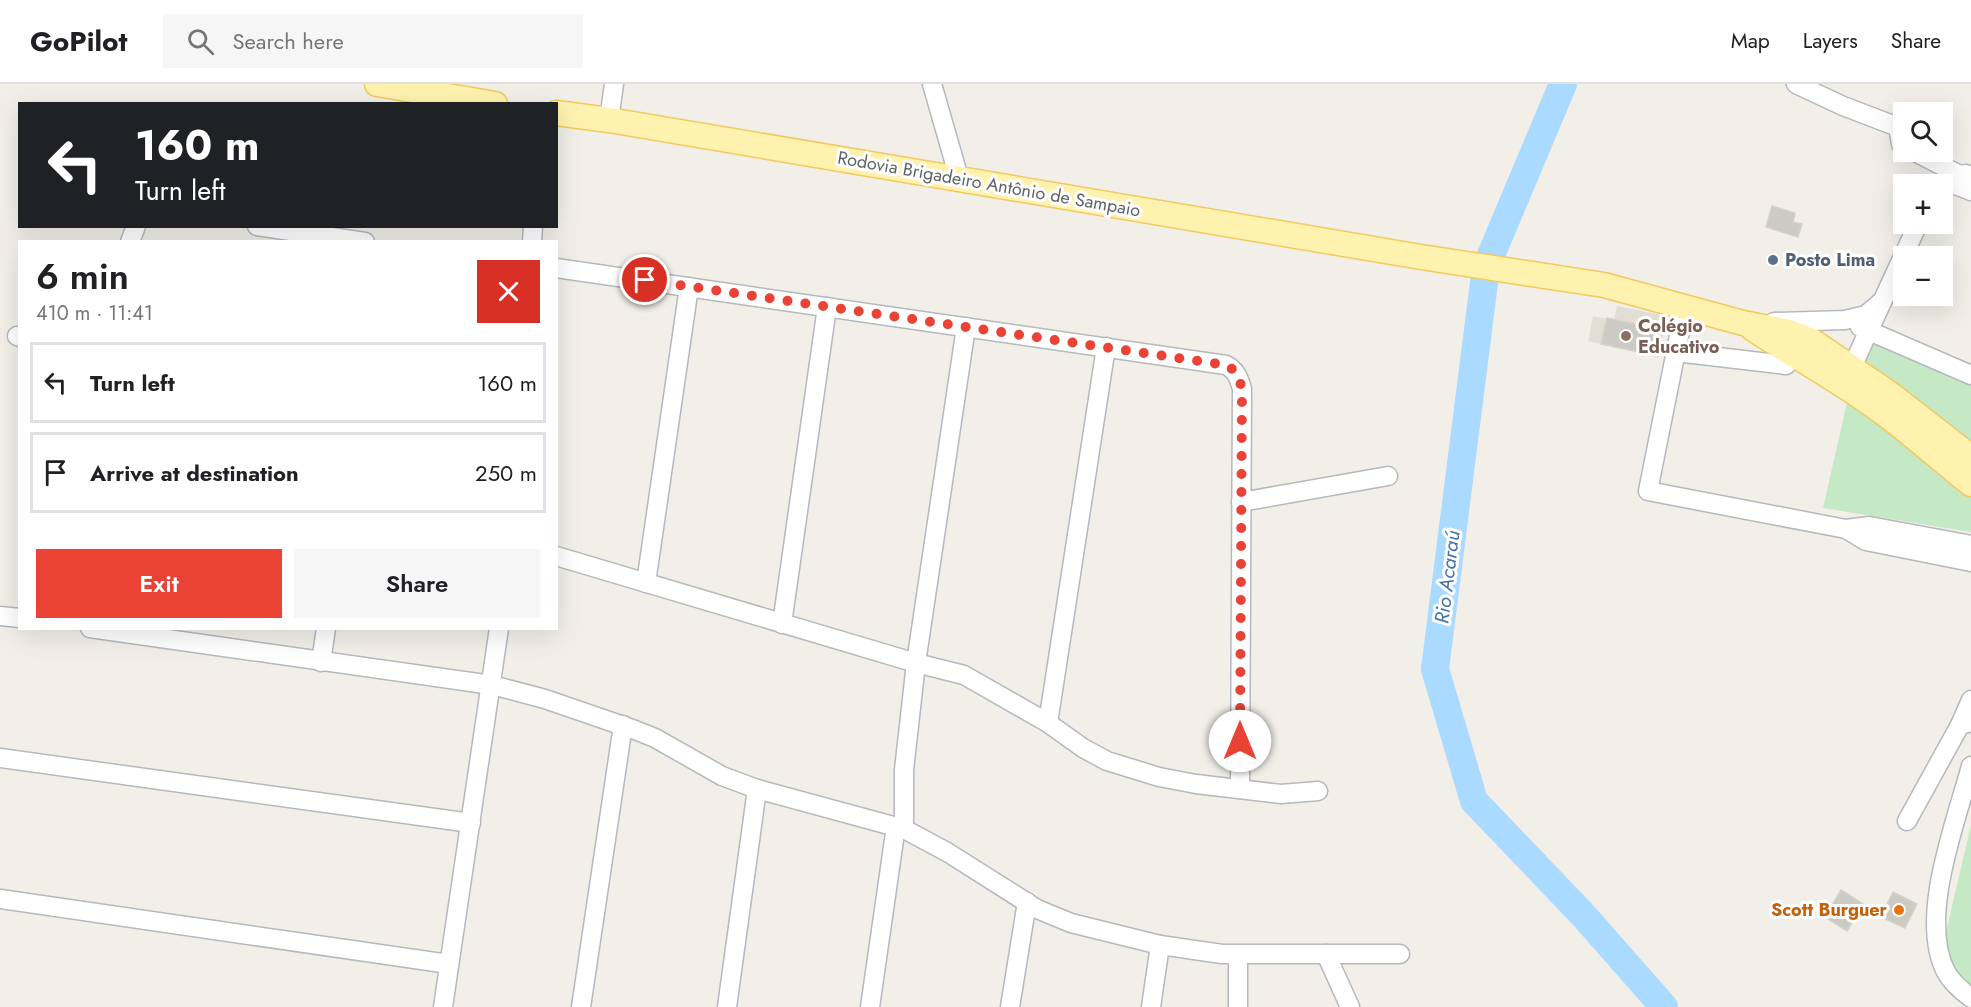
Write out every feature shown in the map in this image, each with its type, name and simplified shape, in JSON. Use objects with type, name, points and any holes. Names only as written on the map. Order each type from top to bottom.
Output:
[{"type":"main road","points":[[377,84],[483,102]]},
{"type":"main road","name":"Rodovia Brigadeiro Antônio de Sampaio","points":[[558,113],[958,178],[1421,257],[1604,285],[1743,323]]},
{"type":"main road","points":[[1743,323],[1815,366],[1882,411],[1971,484]]},
{"type":"main road","points":[[1743,323],[1788,332],[1812,341],[1890,394],[1971,457]]},
{"type":"street","points":[[609,120],[614,84]]},
{"type":"street","points":[[932,84],[958,178]]},
{"type":"street","points":[[1796,84],[1843,106],[1893,125]]},
{"type":"street","points":[[1930,162],[1971,191]]},
{"type":"street","points":[[270,228],[352,240]]},
{"type":"street","points":[[1852,367],[1913,234]]},
{"type":"street","points":[[558,268],[1226,365],[1235,372],[1242,389],[1240,789]]},
{"type":"street","points":[[646,583],[689,287]]},
{"type":"street","points":[[1743,323],[1845,320],[1866,315],[1883,301]]},
{"type":"street","points":[[1685,306],[1648,491],[1846,529],[1866,541],[1921,544],[1968,541]]},
{"type":"street","points":[[782,624],[827,307]]},
{"type":"street","points":[[1845,320],[1971,375]]},
{"type":"street","points":[[870,1007],[900,827],[916,663],[966,327]]},
{"type":"street","points":[[1048,723],[1106,347]]},
{"type":"street","points":[[1676,352],[1786,365],[1794,355]]},
{"type":"street","points":[[1241,502],[1388,476]]},
{"type":"street","points":[[1921,544],[1971,562]]},
{"type":"street","points":[[558,557],[782,624],[964,675],[1048,723],[1083,748],[1107,761],[1159,777],[1240,789],[1281,794],[1318,791]]},
{"type":"street","points":[[0,616],[18,618]]},
{"type":"street","points":[[104,630],[492,685],[545,699],[655,738],[722,776],[757,789],[900,827],[947,852],[1037,909],[1071,923],[1160,945],[1238,956],[1400,954]]},
{"type":"street","points":[[321,662],[326,630]]},
{"type":"street","points":[[443,1007],[499,630]]},
{"type":"street","points":[[1907,821],[1965,724],[1971,700]]},
{"type":"street","points":[[581,1007],[623,725]]},
{"type":"street","points":[[0,758],[471,823]]},
{"type":"street","points":[[1971,766],[1936,904],[1935,931],[1939,953],[1947,975],[1971,998]]},
{"type":"street","points":[[727,1007],[757,789]]},
{"type":"street","points":[[0,899],[449,964]]},
{"type":"street","points":[[1010,1007],[1027,902]]},
{"type":"street","points":[[1151,1007],[1160,945]]},
{"type":"street","points":[[1326,954],[1350,1007]]},
{"type":"street","points":[[1238,956],[1238,1007]]},
{"type":"shaded area","name":"Colégio Educativo","points":[[1617,306],[1666,316],[1658,356],[1588,341],[1593,316],[1614,320]]},
{"type":"green space","points":[[1860,333],[1971,377],[1971,451],[1850,354]]},
{"type":"green space","points":[[1849,394],[1971,493],[1971,532],[1823,508]]},
{"type":"green space","points":[[1971,825],[1971,990],[1952,969],[1944,941]]},
{"type":"building","points":[[1772,206],[1795,213],[1793,222],[1802,224],[1798,237],[1766,227]]},
{"type":"building","points":[[1607,318],[1663,330],[1658,356],[1601,344]]},
{"type":"building","points":[[1841,890],[1863,904],[1847,931],[1825,917]]},
{"type":"building","name":"Scott Burguer","points":[[1893,892],[1917,904],[1905,928],[1881,917]]},
{"type":"waterway","name":"Rio Acaraú","points":[[1563,84],[1486,267],[1435,669],[1474,801],[1584,916],[1664,1007]]},
{"type":"place","name":"Posto Lima","points":[[1773,260]]},
{"type":"place","name":"Colégio Educativo","points":[[1626,336]]},
{"type":"place","name":"Scott Burguer","points":[[1899,910]]},
{"type":"route","points":[[645,280],[1226,365],[1231,368],[1242,389],[1240,741]]}]
